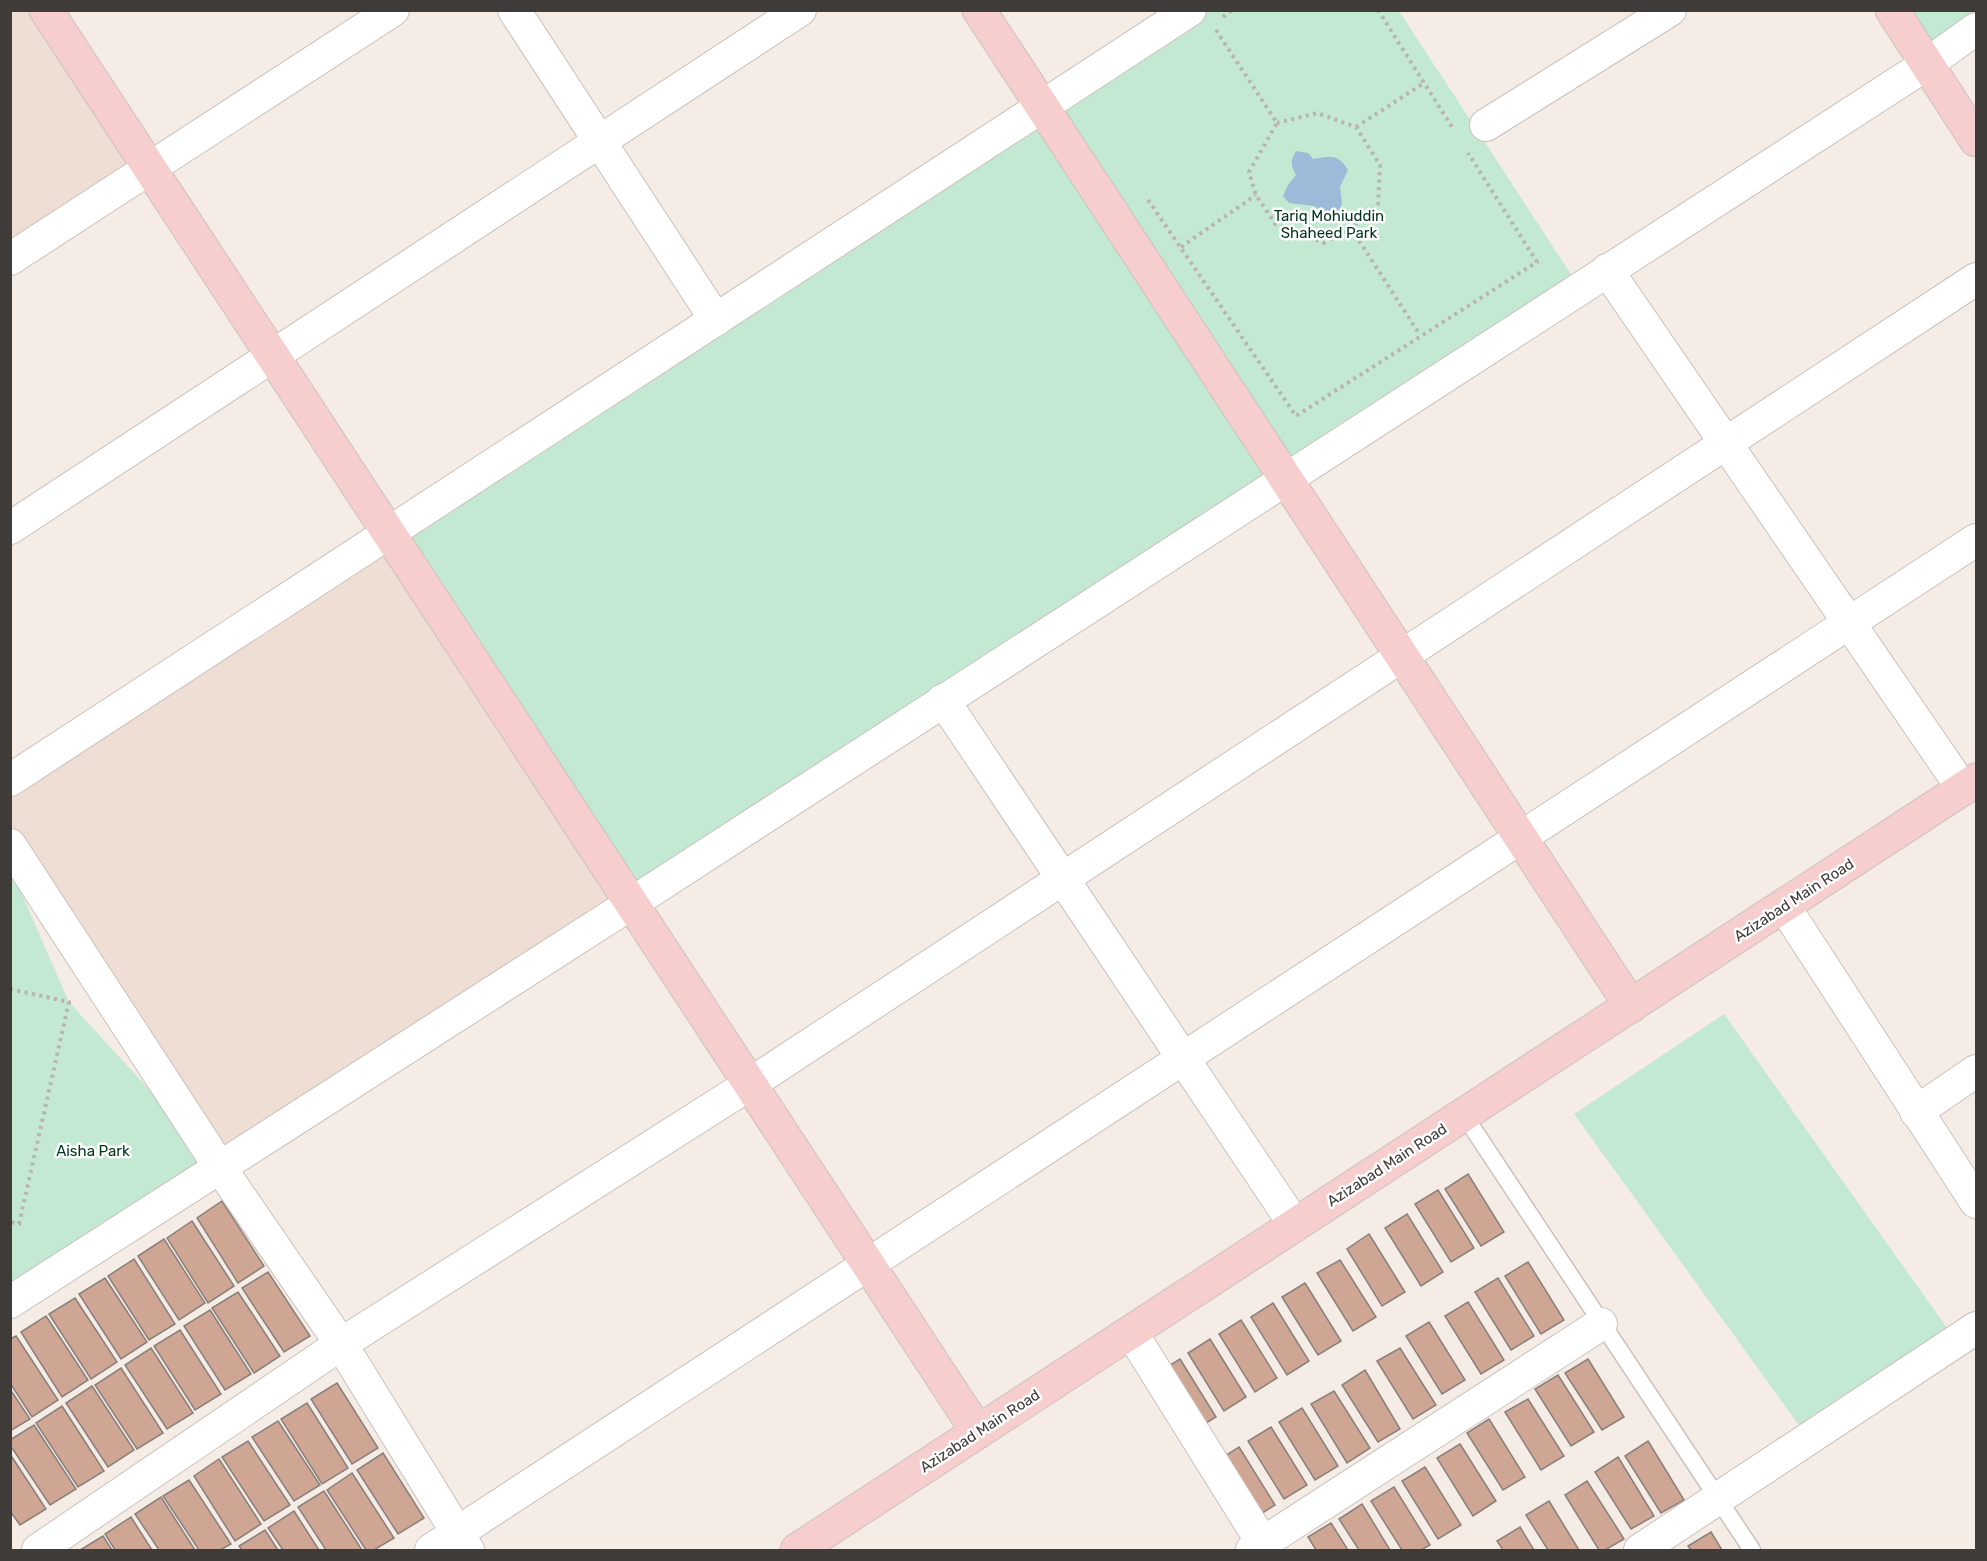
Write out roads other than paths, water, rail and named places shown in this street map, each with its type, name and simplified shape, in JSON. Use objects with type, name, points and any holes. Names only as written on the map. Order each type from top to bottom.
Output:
[{"type":"street","points":[[46,10],[978,1432]]},
{"type":"street","points":[[10,259],[393,10]]},
{"type":"street","points":[[513,10],[716,320]]},
{"type":"street","points":[[10,528],[800,10]]},
{"type":"street","points":[[979,10],[1631,1006]]},
{"type":"street","points":[[1486,125],[1670,10]]},
{"type":"street","points":[[1892,10],[1977,140]]},
{"type":"street","points":[[10,780],[1042,107],[1201,17]]},
{"type":"street","points":[[10,1302],[632,903],[1927,64],[1977,29]]},
{"type":"street","points":[[1607,270],[1850,624],[1970,784]]},
{"type":"street","points":[[38,1551],[341,1344],[750,1084],[1977,279]]},
{"type":"street","points":[[431,1551],[463,1542],[868,1264],[1977,540]]},
{"type":"street","points":[[944,700],[1295,1225]]},
{"type":"street","name":"Azizabad Main Road","points":[[797,1551],[1970,784]]},
{"type":"street","points":[[10,845],[219,1166],[341,1344],[463,1542]]},
{"type":"street","points":[[1784,906],[1916,1112],[1977,1202]]},
{"type":"street","points":[[1916,1112],[1977,1071]]},
{"type":"street","points":[[1131,1332],[1260,1548],[1601,1324]]},
{"type":"street","points":[[1640,1551],[1977,1328]]},
{"type":"lane","points":[[1464,1115],[1752,1551]]},
{"type":"water","points":[[1296,151],[1308,153],[1313,159],[1337,158],[1348,170],[1340,187],[1342,204],[1339,210],[1332,214],[1325,214],[1314,206],[1289,203],[1283,196],[1296,175],[1292,163]]},
{"type":"park label","name":"Tariq Mohiuddin Shaheed Park","points":[[1329,224]]},
{"type":"park label","name":"Aisha Park","points":[[93,1151]]}]
